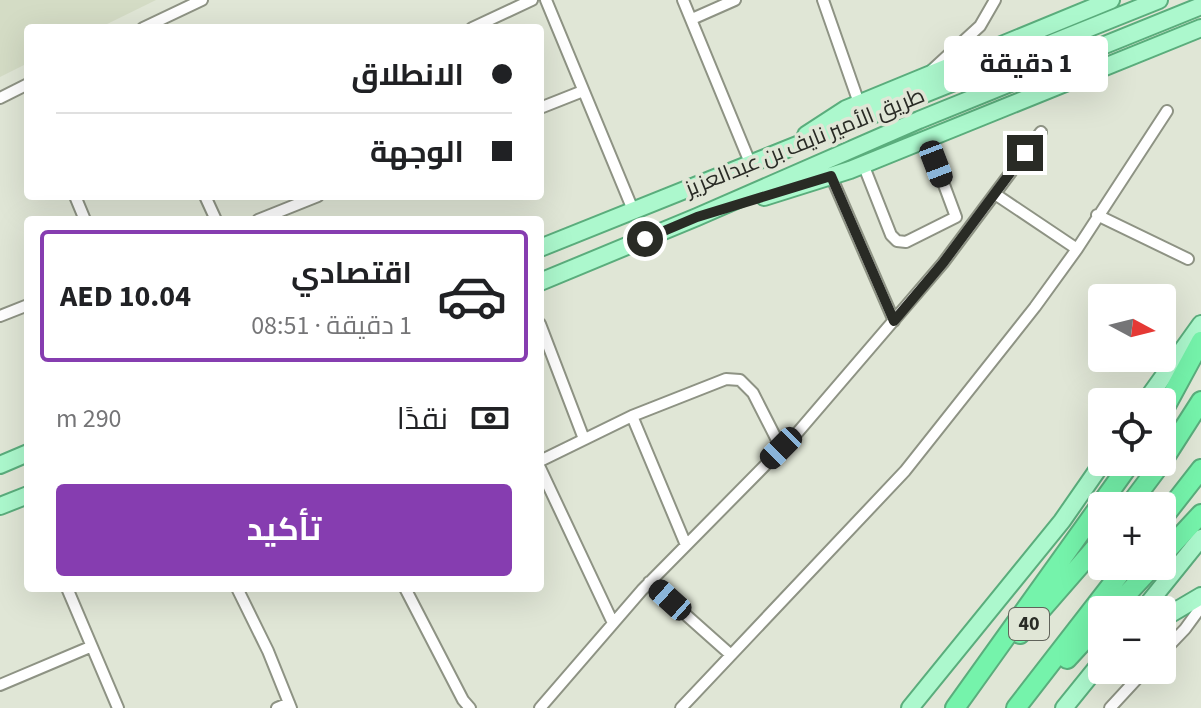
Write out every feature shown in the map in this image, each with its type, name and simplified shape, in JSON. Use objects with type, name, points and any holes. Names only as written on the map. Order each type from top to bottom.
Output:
[{"type":"highway","points":[[1176,388],[1201,341]]},
{"type":"highway","points":[[1176,440],[1201,401]]},
{"type":"highway","points":[[1176,501],[1201,469]]},
{"type":"highway","points":[[955,708],[1121,476]]},
{"type":"highway","points":[[1176,541],[1201,514]]},
{"type":"highway","name":"40","points":[[955,708],[1088,556]]},
{"type":"highway","name":"40","points":[[1019,708],[1115,580]]},
{"type":"highway","points":[[1125,596],[1140,580]]},
{"type":"highway","points":[[1019,708],[1088,636]]},
{"type":"main road","points":[[775,155],[859,103],[1111,0]]},
{"type":"main road","name":"طريق الأمير نايف بن عبدالعزيز","points":[[544,246],[1159,0]]},
{"type":"main road","name":"طريق الأمير نايف بن عبدالعزيز","points":[[544,280],[919,120],[1201,6]]},
{"type":"main road","points":[[697,217],[831,176],[1199,29]]},
{"type":"main road","points":[[1155,388],[1201,324]]},
{"type":"main road","points":[[0,465],[24,455]]},
{"type":"main road","points":[[910,708],[1062,521],[1093,476]]},
{"type":"main road","points":[[0,506],[24,497]]},
{"type":"main road","points":[[1154,596],[1201,538]]},
{"type":"main road","points":[[1176,611],[1201,596]]},
{"type":"main road","points":[[1064,708],[1088,679]]},
{"type":"street","points":[[151,24],[202,0]]},
{"type":"street","points":[[481,24],[532,0]]},
{"type":"street","points":[[546,0],[633,210]]},
{"type":"street","points":[[683,0],[751,165]]},
{"type":"street","points":[[692,19],[735,0]]},
{"type":"street","points":[[823,0],[859,103]]},
{"type":"street","points":[[925,76],[980,26],[995,0]]},
{"type":"street","points":[[0,98],[24,87]]},
{"type":"street","points":[[544,106],[583,91]]},
{"type":"street","points":[[681,708],[905,471],[1035,307],[1077,249],[1167,111]]},
{"type":"street","points":[[540,708],[649,582],[781,448],[894,321],[943,263],[1041,132]]},
{"type":"street","points":[[863,164],[891,235],[897,241],[906,242],[956,217],[927,139]]},
{"type":"street","points":[[831,176],[894,321]]},
{"type":"street","points":[[995,194],[1077,249]]},
{"type":"street","points":[[268,216],[308,200]]},
{"type":"street","points":[[1097,215],[1188,259]]},
{"type":"street","points":[[0,316],[24,307]]},
{"type":"street","points":[[544,334],[584,439]]},
{"type":"street","points":[[544,459],[632,416],[726,379],[740,380],[753,393],[781,448]]},
{"type":"street","points":[[632,416],[686,545]]},
{"type":"street","points":[[544,476],[613,623]]},
{"type":"street","points":[[649,582],[731,655]]},
{"type":"street","points":[[69,592],[118,708]]},
{"type":"street","points":[[239,592],[290,705],[277,708]]},
{"type":"street","points":[[407,592],[470,708]]},
{"type":"street","points":[[1176,638],[1201,607]]},
{"type":"street","points":[[0,685],[90,647]]},
{"type":"street","points":[[1110,708],[1132,684]]},
{"type":"shaded area","points":[[0,0],[156,0],[107,24],[24,24],[24,65],[0,77]]},
{"type":"route","points":[[645,239],[697,217],[831,176],[894,321],[943,263],[1025,153]]}]
